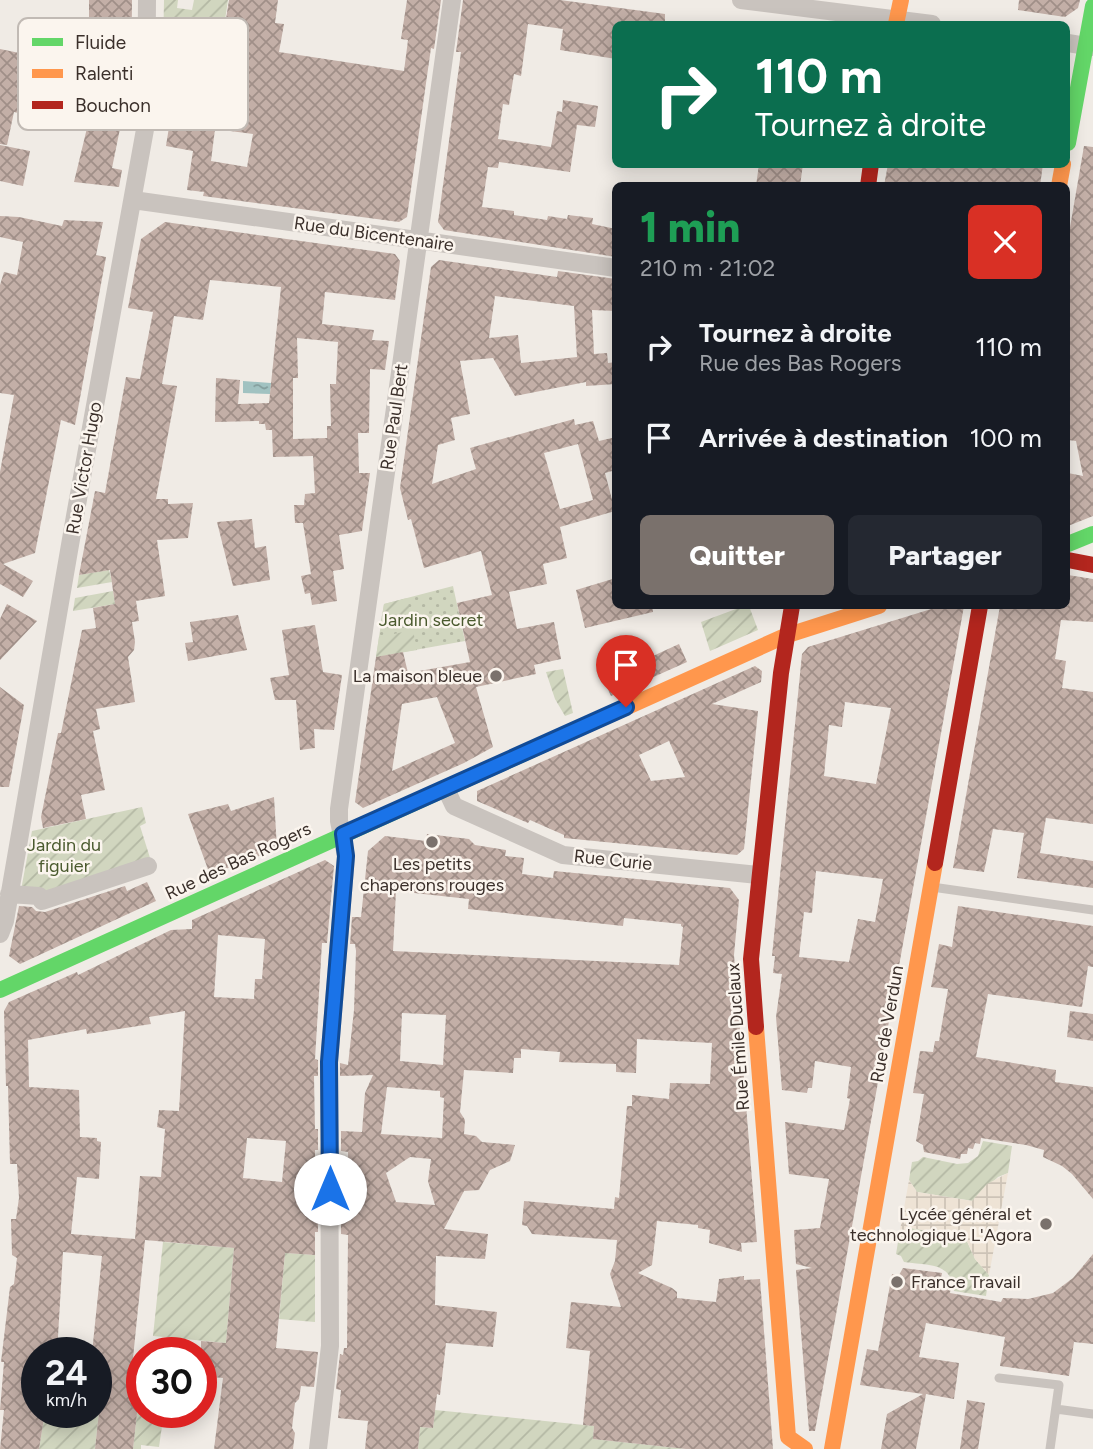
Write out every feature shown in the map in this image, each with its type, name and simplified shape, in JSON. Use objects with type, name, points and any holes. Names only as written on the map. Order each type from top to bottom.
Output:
[{"type":"street","name":"Rue Victor Hugo","points":[[147,0],[147,18]]},
{"type":"street","name":"Rue Paul Bert","points":[[318,1449],[330,1346],[329,1062],[346,856],[339,809],[452,0]]},
{"type":"street","points":[[741,0],[889,21]]},
{"type":"street","points":[[896,21],[901,0]]},
{"type":"street","points":[[1070,134],[1089,46],[1093,6]]},
{"type":"street","points":[[1070,43],[1089,46]]},
{"type":"street","name":"Rue Victor Hugo","points":[[0,934],[145,130]]},
{"type":"street","name":"Rue du Bicentenaire","points":[[132,200],[612,267]]},
{"type":"street","points":[[1070,543],[1093,534]]},
{"type":"street","points":[[1070,560],[1093,565]]},
{"type":"street","name":"Rue Émile Duclaux","points":[[791,609],[785,636],[751,959],[789,1443],[805,1449]]},
{"type":"street","name":"Rue des Bas Rogers","points":[[0,990],[785,636],[869,609]]},
{"type":"street","name":"Rue de Verdun","points":[[832,1449],[979,609]]},
{"type":"street","name":"Rue Curie","points":[[446,789],[454,806],[563,855],[758,875]]},
{"type":"street","points":[[9,894],[39,896],[42,901],[148,866]]},
{"type":"lane","points":[[931,887],[1093,910]]},
{"type":"lane","points":[[999,1378],[1059,1385],[1050,1449]]},
{"type":"lane","points":[[1056,1409],[1093,1414]]},
{"type":"green space","points":[[164,0],[178,0],[177,8],[192,10],[194,0],[228,0],[225,18],[164,18]]},
{"type":"green space","points":[[109,570],[112,582],[77,588],[79,575]]},
{"type":"green space","name":"Jardin secret","points":[[453,586],[465,641],[376,657],[384,604]]},
{"type":"green space","points":[[113,591],[115,604],[73,611],[75,598]]},
{"type":"green space","points":[[407,598],[411,616],[381,621],[384,604]]},
{"type":"green space","points":[[736,609],[750,609],[758,630],[710,651],[701,622]]},
{"type":"green space","points":[[413,630],[417,650],[376,657],[379,637]]},
{"type":"green space","points":[[563,669],[573,713],[565,716],[555,699],[546,672]]},
{"type":"green space","name":"Jardin du figuier","points":[[142,807],[146,823],[140,826],[151,861],[47,893],[21,890],[32,831]]},
{"type":"green space","points":[[983,1141],[1012,1146],[1008,1173],[998,1177],[973,1201],[917,1192],[909,1180],[912,1162],[923,1157],[957,1164],[968,1163],[978,1156]]},
{"type":"green space","points":[[911,1228],[965,1237],[975,1259],[989,1275],[986,1296],[954,1291],[948,1274],[937,1267],[904,1262],[901,1256],[896,1254],[899,1236]]},
{"type":"green space","points":[[163,1242],[234,1248],[226,1343],[217,1342],[217,1337],[153,1336]]},
{"type":"green space","points":[[285,1253],[315,1255],[315,1322],[279,1319]]},
{"type":"green space","points":[[435,1410],[594,1426],[593,1439],[686,1449],[418,1449],[420,1427],[433,1428]]},
{"type":"green space","points":[[42,1428],[97,1428],[95,1449],[39,1449]]},
{"type":"green space","points":[[135,1428],[162,1428],[159,1447],[141,1445],[141,1449],[133,1449]]},
{"type":"shaded area","points":[[1008,1173],[989,1275],[975,1259],[965,1237],[911,1228],[899,1236],[909,1180],[917,1192],[972,1201],[987,1184]]},
{"type":"water","points":[[243,381],[271,383],[270,394],[243,393]]},
{"type":"building","points":[[89,0],[132,0],[132,18],[89,18]]},
{"type":"building","points":[[229,0],[278,0],[275,23],[284,24],[279,52],[404,71],[408,40],[401,39],[407,0],[441,0],[434,49],[431,48],[407,217],[399,222],[203,196],[204,192],[187,190],[193,151],[166,146],[169,130],[215,130],[211,161],[247,167],[253,134],[223,130],[248,130],[248,18],[226,18]]},
{"type":"building","points":[[463,0],[560,0],[665,14],[665,21],[612,21],[612,58],[560,50],[563,29],[528,24],[521,76],[514,74],[509,105],[503,104],[498,139],[551,147],[557,111],[562,112],[563,100],[598,106],[595,127],[577,125],[570,172],[499,162],[498,168],[488,167],[482,207],[514,211],[514,215],[547,220],[548,216],[567,219],[568,215],[593,218],[592,224],[612,228],[612,256],[444,230],[438,222],[461,52],[456,52]]},
{"type":"building","points":[[1019,0],[1080,0],[1078,8],[1065,17],[1018,10]]},
{"type":"building","points":[[0,49],[18,53],[18,113],[14,112],[7,145],[0,144]]},
{"type":"building","points":[[87,130],[120,130],[112,168],[122,170],[119,187],[74,182]]},
{"type":"building","points":[[0,145],[30,151],[23,186],[0,181]]},
{"type":"building","points":[[1084,146],[1093,147],[1093,516],[1070,525],[1070,473],[1083,476],[1076,441],[1070,440],[1070,227]]},
{"type":"building","points":[[758,168],[802,168],[801,182],[757,182]]},
{"type":"building","points":[[887,168],[1042,168],[1041,182],[885,182]]},
{"type":"building","points":[[0,216],[62,226],[64,220],[103,222],[96,255],[106,257],[75,425],[61,420],[35,553],[3,564],[33,581],[23,597],[0,584],[0,472],[14,395],[0,393],[0,285],[4,272],[17,275],[23,242],[0,237]]},
{"type":"building","points":[[165,222],[395,254],[400,261],[395,300],[325,292],[322,324],[374,330],[372,340],[389,341],[385,370],[370,369],[369,433],[358,433],[359,473],[370,473],[362,531],[339,535],[344,569],[333,571],[337,601],[312,605],[310,593],[305,594],[301,576],[311,574],[303,523],[295,523],[294,505],[304,505],[305,494],[315,493],[313,456],[273,457],[272,430],[266,430],[265,424],[259,424],[259,421],[215,422],[216,378],[240,380],[238,404],[269,403],[281,287],[210,280],[203,320],[174,316],[162,384],[177,386],[156,499],[168,499],[168,504],[193,503],[188,538],[157,540],[165,596],[136,601],[139,621],[132,622],[135,642],[134,650],[128,657],[135,702],[96,709],[100,729],[93,731],[105,790],[81,795],[86,819],[43,828],[41,817],[82,630],[96,628],[93,608],[115,604],[110,570],[79,575],[95,491],[105,493],[126,377],[140,379],[153,312],[128,308],[141,239]],"holes":[[[297,338],[338,342],[336,384],[330,384],[331,426],[327,426],[327,438],[293,439],[293,378],[298,378]]]},
{"type":"building","points":[[439,260],[557,277],[558,271],[612,278],[612,311],[592,310],[594,354],[607,353],[608,363],[612,362],[612,384],[586,386],[586,382],[515,396],[493,358],[460,361],[470,414],[451,418],[455,440],[438,445],[432,484],[476,469],[470,448],[574,419],[575,425],[593,421],[599,441],[612,438],[612,471],[605,473],[612,500],[612,512],[560,527],[567,558],[543,564],[547,584],[509,592],[517,629],[554,622],[561,659],[534,665],[536,674],[476,687],[493,747],[464,763],[363,808],[355,802],[376,657],[403,652],[408,673],[470,662],[457,603],[492,595],[481,551],[424,568],[400,488],[431,267]],"holes":[[[495,296],[574,306],[577,357],[521,363],[518,335],[489,338]],[[578,444],[593,500],[560,509],[544,453]],[[437,697],[455,743],[392,771],[402,704]]]},
{"type":"building","points":[[252,519],[255,548],[266,546],[270,580],[233,586],[217,522]]},
{"type":"building","points":[[1070,575],[1093,579],[1093,622],[1061,620],[1055,659],[1066,661],[1062,688],[1093,692],[1093,824],[1046,818],[1040,853],[1093,861],[1093,888],[1017,878],[1024,833],[993,829],[984,872],[953,868],[999,609],[1070,609]]},
{"type":"building","points":[[612,579],[612,609],[652,609],[653,612],[585,628],[576,590]]},
{"type":"building","points":[[7,604],[37,621],[0,660],[0,619]]},
{"type":"building","points":[[931,609],[963,609],[815,1431],[809,1431],[796,1270],[812,1268],[796,1264],[794,1230],[820,1228],[829,1179],[789,1174],[785,1122],[844,1130],[850,1099],[847,1098],[851,1067],[815,1061],[812,1088],[808,1088],[807,1093],[782,1090],[776,1017],[782,974],[773,973],[775,956],[772,956],[802,654],[808,647]],"holes":[[[845,702],[891,708],[876,784],[824,776],[829,725],[842,727]],[[816,871],[883,879],[875,922],[858,919],[849,962],[799,957],[804,912],[812,913]]]},
{"type":"building","points":[[238,615],[247,650],[188,661],[185,643],[193,642],[190,622]]},
{"type":"building","points":[[315,625],[323,672],[342,675],[334,730],[314,729],[315,748],[300,750],[296,700],[275,700],[270,678],[289,675],[282,630]]},
{"type":"building","points":[[679,644],[687,662],[611,696],[603,679]]},
{"type":"building","points":[[755,666],[762,671],[761,682],[712,704],[758,711],[744,849],[737,855],[564,838],[564,835],[530,820],[528,823],[477,801],[477,791]],"holes":[[[669,741],[685,777],[651,781],[639,755]]]},
{"type":"building","points":[[0,687],[24,705],[9,787],[0,787]]},
{"type":"building","points":[[274,797],[277,849],[210,875],[188,814],[228,804],[231,811]]},
{"type":"building","points":[[427,834],[469,839],[475,845],[506,850],[505,856],[524,858],[522,874],[553,878],[554,871],[730,888],[739,900],[734,955],[757,1242],[741,1243],[742,1252],[709,1243],[710,1230],[698,1228],[698,1225],[657,1221],[652,1265],[638,1273],[672,1288],[677,1292],[677,1298],[716,1302],[719,1279],[744,1276],[744,1280],[760,1279],[773,1449],[686,1449],[593,1439],[594,1426],[583,1425],[590,1351],[566,1348],[571,1302],[621,1307],[610,1274],[615,1261],[617,1240],[532,1234],[527,1226],[522,1225],[524,1201],[614,1209],[615,1197],[619,1198],[627,1106],[632,1106],[632,1095],[669,1099],[670,1083],[710,1084],[712,1043],[637,1039],[636,1073],[616,1072],[616,1064],[559,1062],[560,1052],[521,1049],[521,1058],[514,1058],[513,1073],[464,1070],[460,1112],[465,1120],[464,1134],[476,1136],[482,1142],[515,1145],[510,1161],[490,1170],[479,1190],[464,1191],[444,1229],[488,1234],[485,1259],[436,1256],[435,1305],[497,1312],[493,1347],[446,1343],[433,1428],[420,1427],[418,1449],[365,1449],[368,1421],[338,1418],[341,1390],[336,1389],[340,1354],[343,1355],[344,1348],[347,1348],[348,1235],[341,1234],[341,1197],[349,1198],[348,1152],[341,1151],[341,1131],[362,1132],[365,1093],[373,1075],[340,1076],[340,1063],[348,1065],[354,1010],[356,951],[355,944],[350,944],[352,917],[361,917],[368,851],[385,836],[426,841]],"holes":[[[396,891],[469,899],[468,909],[623,926],[624,918],[681,924],[683,927],[679,965],[393,951]],[[402,1013],[446,1015],[443,1065],[400,1061]],[[387,1087],[440,1091],[440,1097],[444,1098],[442,1138],[381,1134]],[[410,1157],[431,1159],[428,1181],[435,1205],[396,1202],[386,1173]]]},
{"type":"building","points":[[325,860],[334,866],[327,943],[322,943],[315,1059],[318,1060],[318,1076],[314,1076],[315,1129],[318,1129],[315,1195],[318,1195],[318,1232],[315,1232],[315,1255],[285,1253],[276,1348],[318,1352],[314,1387],[301,1386],[299,1399],[295,1403],[293,1449],[214,1449],[223,1378],[217,1377],[217,1342],[226,1343],[234,1248],[145,1240],[135,1337],[126,1337],[126,1428],[135,1428],[133,1449],[95,1449],[97,1428],[112,1428],[112,1337],[94,1337],[102,1256],[63,1252],[58,1337],[21,1337],[21,1428],[42,1428],[39,1449],[0,1449],[4,1410],[0,1410],[4,1362],[1,1362],[10,1287],[14,1284],[17,1258],[12,1255],[11,1219],[16,1219],[19,1198],[17,1164],[10,1164],[4,1011],[9,1002],[77,972],[78,975],[171,930],[192,929],[192,920]],"holes":[[[218,935],[265,939],[262,979],[255,979],[254,999],[214,997]],[[185,1011],[179,1111],[159,1110],[157,1127],[165,1129],[161,1177],[140,1176],[135,1239],[71,1234],[77,1177],[99,1179],[101,1142],[97,1141],[97,1138],[80,1137],[79,1090],[29,1087],[28,1040],[86,1029],[87,1034],[151,1024],[149,1017]],[[247,1138],[286,1141],[282,1182],[243,1178]]]},
{"type":"building","points":[[147,882],[156,901],[20,964],[9,956],[19,906],[45,912],[125,886],[127,891]]},
{"type":"building","points":[[958,906],[1093,926],[1093,967],[1088,966],[1082,1007],[988,994],[976,1057],[1056,1070],[1055,1082],[1093,1087],[1093,1199],[1072,1174],[1043,1157],[1044,1150],[981,1138],[980,1144],[975,1143],[973,1149],[968,1148],[967,1154],[961,1154],[960,1159],[924,1152],[923,1145],[916,1141],[924,1094],[913,1093],[920,1051],[933,1052],[935,1041],[939,1041],[948,989],[931,987],[939,944],[952,947]]},
{"type":"building","points":[[1070,1011],[1093,1014],[1093,1041],[1067,1037]]},
{"type":"building","points":[[1093,1254],[1093,1344],[1074,1342],[1069,1376],[1000,1366],[1005,1337],[926,1323],[919,1357],[959,1363],[954,1399],[926,1394],[916,1449],[881,1449],[887,1414],[923,1394],[860,1385],[867,1349],[878,1351],[892,1274],[899,1275],[903,1268],[942,1273],[941,1279],[946,1280],[946,1286],[951,1287],[950,1293],[1001,1302],[1003,1298],[1028,1299],[1053,1293],[1073,1278]]},
{"type":"building","points":[[967,1400],[985,1403],[978,1449],[960,1449]]},
{"type":"traffic: fast","points":[[1070,132],[1093,6]]},
{"type":"traffic: fast","points":[[1070,543],[1093,534]]},
{"type":"traffic: fast","points":[[0,990],[545,744]]},
{"type":"traffic: slow","points":[[897,21],[901,0]]},
{"type":"traffic: slow","points":[[1060,182],[1062,168]]},
{"type":"traffic: slow","points":[[545,744],[785,636],[870,609]]},
{"type":"traffic: slow","points":[[832,1449],[935,863]]},
{"type":"traffic: slow","points":[[756,1027],[788,1437],[805,1449]]},
{"type":"traffic: jam","points":[[869,182],[870,168]]},
{"type":"traffic: jam","points":[[1070,560],[1093,565]]},
{"type":"traffic: jam","points":[[756,1027],[751,959],[781,673],[792,609]]},
{"type":"traffic: jam","points":[[935,863],[979,609]]},
{"type":"place","name":"La maison bleue","points":[[496,676]]},
{"type":"place","name":"Les petits chaperons rouges","points":[[432,842]]},
{"type":"place","name":"Lycée général et technologique L'Agora","points":[[1046,1224]]},
{"type":"place","name":"France Travail","points":[[897,1282]]},
{"type":"route","points":[[330,1189],[329,1062],[346,856],[343,834],[626,707]]}]
